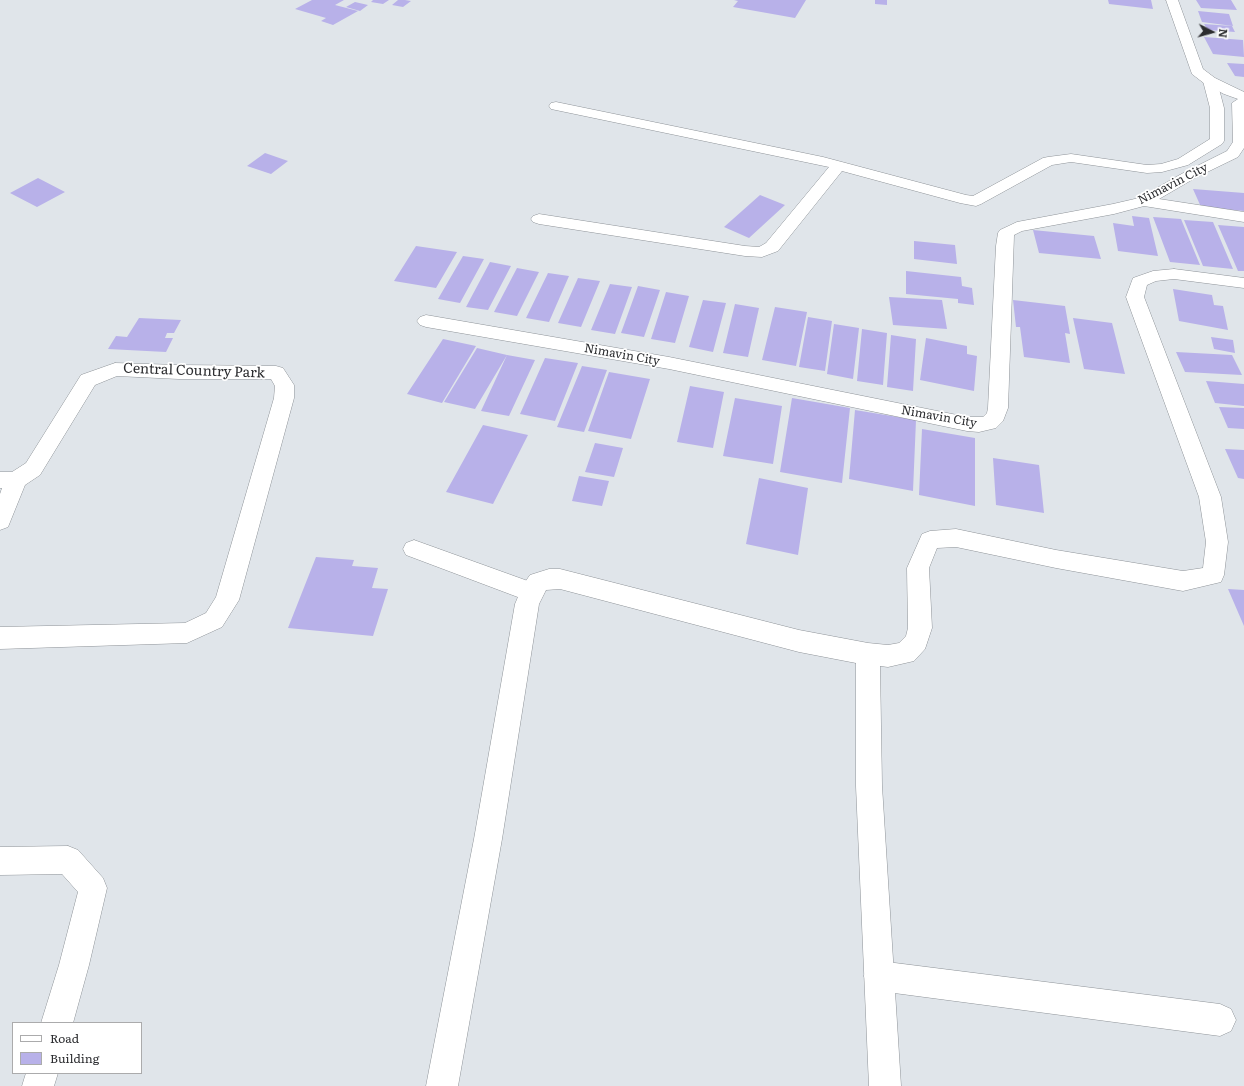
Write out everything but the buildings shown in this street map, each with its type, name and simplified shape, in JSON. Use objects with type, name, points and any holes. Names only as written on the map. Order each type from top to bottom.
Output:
[{"type":"street","points":[[1172,0],[1197,72],[1229,91],[1244,96]]},
{"type":"street","points":[[556,106],[839,165],[965,200],[976,201],[1048,161],[1071,158],[1147,169],[1162,168],[1183,162],[1216,141],[1217,108],[1210,81]]},
{"type":"street","name":"Nimavin City","points":[[426,321],[669,363],[967,424],[979,425],[989,423],[996,416],[998,408],[1004,246],[1006,233],[1017,227],[1066,217],[1114,210],[1144,201],[1190,175],[1233,154],[1240,142],[1239,103],[1244,101]]},
{"type":"street","points":[[539,219],[745,251],[762,252],[772,247],[839,165]]},
{"type":"street","points":[[1144,201],[1244,217]]},
{"type":"street","points":[[442,1086],[488,839],[523,626],[531,592],[538,582],[549,579],[560,579],[799,640],[868,654],[888,656],[905,653],[916,641],[920,628],[918,568],[930,540],[956,538],[1056,559],[1183,581],[1213,575],[1217,542],[1210,497],[1135,297],[1139,282],[1153,276],[1174,274],[1244,283]]},
{"type":"street","name":"Central Country Park","points":[[0,638],[186,633],[214,620],[227,600],[284,398],[285,385],[276,373],[179,372],[115,369],[88,380],[33,470],[8,480]]},
{"type":"street","points":[[0,522],[8,480]]},
{"type":"street","points":[[414,549],[531,592]]},
{"type":"street","points":[[868,654],[869,786],[885,1086]]},
{"type":"street","points":[[0,861],[68,860],[93,888],[74,965],[56,1022]]},
{"type":"street","points":[[879,976],[1220,1020]]},
{"type":"street","points":[[38,1086],[42,1074]]}]
